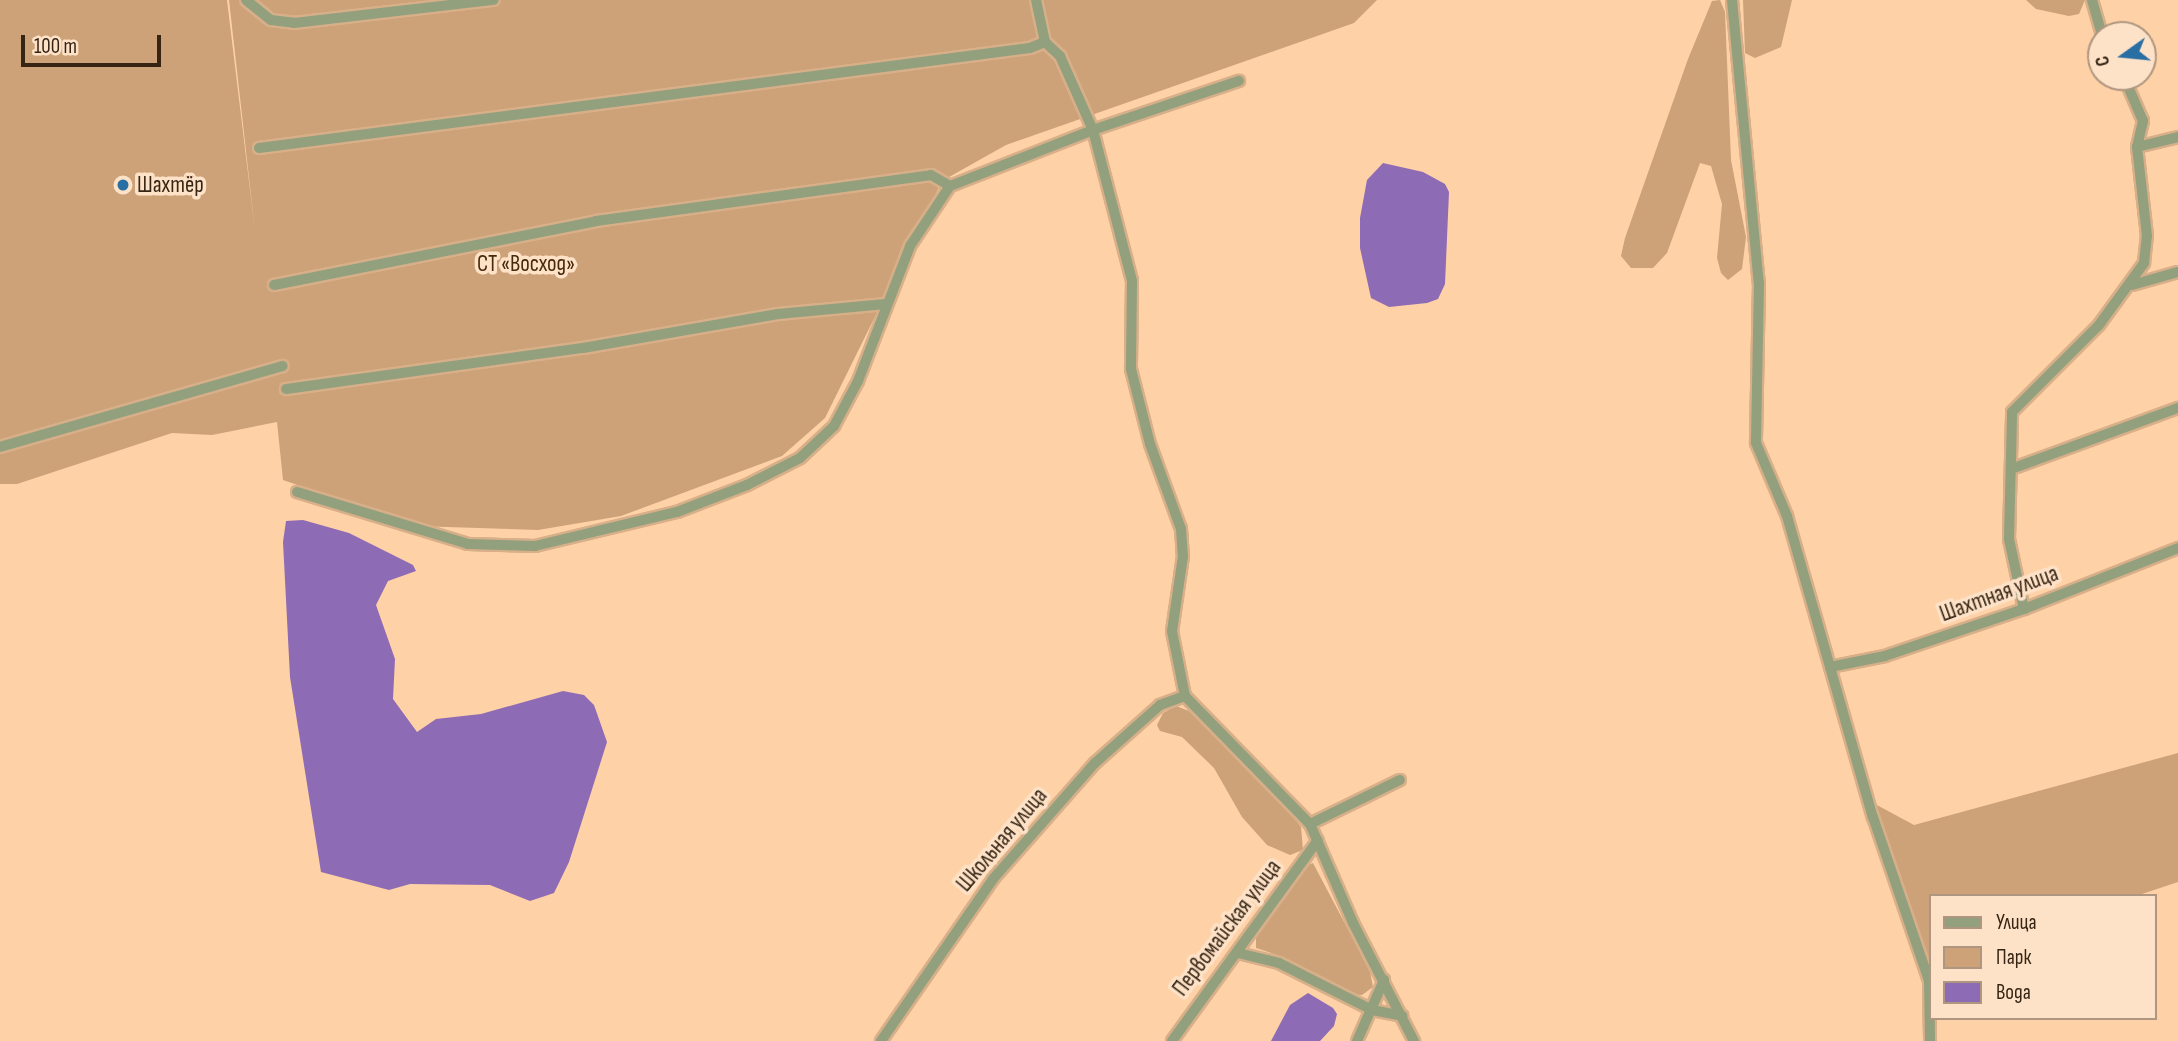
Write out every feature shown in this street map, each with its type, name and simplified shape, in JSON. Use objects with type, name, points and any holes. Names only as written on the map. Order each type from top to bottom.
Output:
[{"type":"street","points":[[246,0],[271,20],[294,23],[494,0]]},
{"type":"street","points":[[1036,0],[1045,42],[1060,56],[1093,130],[1132,281],[1131,369],[1150,444],[1181,529],[1183,556],[1172,631],[1185,696],[1310,824],[1353,923],[1414,1041]]},
{"type":"street","points":[[1732,0],[1759,283],[1756,443],[1780,494],[1873,817],[1929,981],[1930,1041]]},
{"type":"street","points":[[2092,0],[2098,21]]},
{"type":"street","points":[[258,148],[1030,48],[1045,42]]},
{"type":"street","points":[[298,492],[468,544],[535,546],[677,512],[747,485],[800,458],[834,426],[859,381],[910,246],[950,186],[1093,130],[1239,81]]},
{"type":"street","points":[[2025,609],[2010,550],[2011,470],[2008,454],[2012,412],[2099,326],[2132,285],[2146,250],[2137,147],[2143,121],[2130,91]]},
{"type":"street","points":[[2137,147],[2178,136]]},
{"type":"street","points":[[274,285],[596,221],[931,175],[950,186]]},
{"type":"street","points":[[2132,285],[2178,272]]},
{"type":"street","points":[[286,389],[583,348],[778,314],[886,304]]},
{"type":"street","points":[[0,447],[283,366]]},
{"type":"street","points":[[2011,470],[2178,408]]},
{"type":"street","name":"Шахтная улица","points":[[1830,667],[1885,656],[2025,609],[2178,548]]},
{"type":"street","name":"Школьная улица","points":[[881,1041],[993,880],[1086,773],[1160,705],[1185,696]]},
{"type":"street","points":[[1310,824],[1400,780]]},
{"type":"street","name":"Первомайская улица","points":[[1172,1041],[1318,840]]},
{"type":"street","points":[[1238,953],[1279,963],[1372,1010],[1402,1016]]},
{"type":"street","points":[[1357,1041],[1384,980]]},
{"type":"green space","name":"СТ «Восход»","points":[[0,0],[227,0],[255,231],[229,0],[1377,0],[1354,23],[1006,145],[942,181],[825,418],[782,456],[621,516],[538,530],[415,526],[283,480],[277,422],[212,435],[172,433],[17,484],[0,484]]},
{"type":"green space","points":[[1720,0],[1725,12],[1731,160],[1746,237],[1742,269],[1728,280],[1721,273],[1717,258],[1722,204],[1711,166],[1700,163],[1667,253],[1653,268],[1631,268],[1621,256],[1625,238],[1688,59],[1712,1]]},
{"type":"green space","points":[[1743,0],[1792,0],[1781,47],[1755,58],[1745,53]]},
{"type":"green space","points":[[2026,0],[2085,0],[2079,14],[2069,16],[2036,9]]},
{"type":"green space","points":[[1176,706],[1189,711],[1277,796],[1301,827],[1303,850],[1290,855],[1267,845],[1242,817],[1214,768],[1182,737],[1160,731],[1157,725],[1163,713]]},
{"type":"green space","points":[[2178,753],[2178,882],[2142,894],[1930,894],[1930,962],[1926,962],[1875,804],[1914,825]]},
{"type":"green space","points":[[1313,863],[1370,971],[1373,987],[1362,995],[1346,994],[1277,955],[1256,948],[1256,936],[1303,867]]},
{"type":"water","points":[[1383,163],[1423,172],[1445,184],[1449,192],[1445,284],[1438,299],[1427,303],[1389,307],[1371,298],[1360,248],[1360,218],[1367,180]]},
{"type":"water","points":[[303,520],[349,533],[413,565],[416,571],[388,581],[376,605],[395,659],[393,699],[417,732],[436,719],[481,714],[563,691],[584,695],[594,705],[607,742],[569,862],[554,893],[530,901],[490,885],[410,884],[389,890],[321,872],[290,677],[283,542],[286,521]]},
{"type":"water","points":[[1308,993],[1333,1008],[1337,1014],[1334,1026],[1320,1041],[1271,1041],[1290,1005]]},
{"type":"place","name":"Шахтёр","points":[[123,185]]}]
